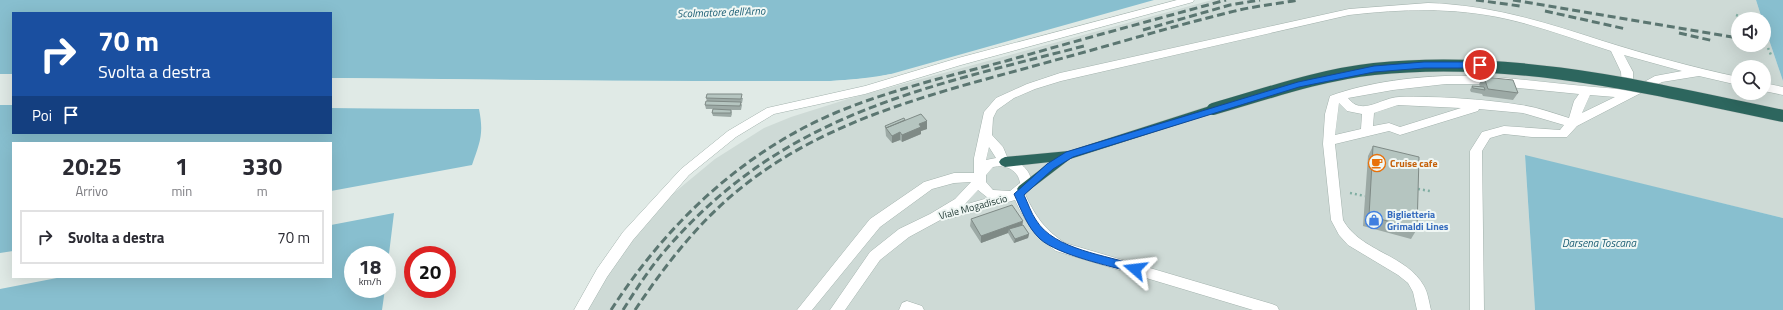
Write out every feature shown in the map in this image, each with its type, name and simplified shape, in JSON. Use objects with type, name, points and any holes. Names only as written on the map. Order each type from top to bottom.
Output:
[{"type":"highway","points":[[1004,162],[1069,155],[1213,109],[1298,85],[1352,72],[1397,67],[1462,64],[1526,68],[1581,75],[1783,116]]},
{"type":"highway","points":[[1018,193],[1050,167],[1069,155]]},
{"type":"street","points":[[581,310],[602,273],[628,236],[685,172],[732,134],[771,111],[865,90],[958,62],[1189,0]]},
{"type":"street","points":[[804,310],[875,222],[928,184],[954,178],[980,177],[979,162],[986,136],[986,125],[988,116],[995,105],[1031,86],[1060,77],[1349,12],[1381,8],[1432,7],[1476,10],[1534,22],[1700,73],[1731,80]]},
{"type":"street","points":[[1424,310],[1419,288],[1409,277],[1350,240],[1340,230],[1337,220],[1329,141],[1330,111],[1334,99],[1352,92],[1434,80],[1478,80],[1558,87],[1586,92],[1621,93],[1628,86],[1627,72],[1616,48]]},
{"type":"street","points":[[1341,96],[1345,104],[1351,108],[1368,111],[1398,101],[1483,105],[1523,109],[1573,122],[1659,79],[1700,73]]},
{"type":"street","points":[[1771,88],[1782,90]]},
{"type":"street","points":[[1477,310],[1476,151],[1486,135],[1504,130],[1563,134],[1573,122],[1580,101],[1586,92]]},
{"type":"street","points":[[1329,141],[1389,128],[1400,131],[1483,105]]},
{"type":"street","points":[[1367,133],[1368,111]]},
{"type":"street","points":[[986,136],[999,150],[1004,162],[1019,168],[1023,173],[1026,184],[1018,193],[1032,222],[1044,236],[1061,247],[1272,310]]},
{"type":"street","name":"Viale Mogadiscio","points":[[837,310],[875,256],[904,233],[934,218],[964,199],[989,164],[1004,162]]},
{"type":"street","name":"Viale Mogadiscio","points":[[980,177],[982,187],[992,195],[999,197],[1018,193]]},
{"type":"street","name":"Viale Mogadiscio","points":[[934,218],[1018,193]]},
{"type":"street","points":[[906,310],[907,307],[918,310]]},
{"type":"path","points":[[1418,193],[1418,188],[1430,191]]},
{"type":"path","points":[[1350,193],[1365,196]]},
{"type":"path","points":[[1417,222],[1417,227],[1430,230]]},
{"type":"shaded area","points":[[1212,0],[1756,0],[1760,12],[1731,12],[1731,52],[1771,52],[1771,46],[1783,81],[1783,218],[1525,156],[1535,310],[586,310],[627,245],[669,197],[715,159],[764,128],[791,117],[848,99]]},
{"type":"water","name":"Scolmatore dell'Arno","points":[[0,0],[1154,0],[891,74],[843,80],[794,82],[332,78],[332,12],[12,12],[12,74],[0,74]]},
{"type":"water","points":[[1756,0],[1783,0],[1783,81],[1771,46],[1771,12],[1760,12]]},
{"type":"water","points":[[0,105],[12,105],[12,134],[332,134],[332,108],[479,109],[481,132],[479,144],[472,165],[332,191],[332,142],[12,142],[12,251],[0,253]]},
{"type":"water","name":"Darsena Toscana","points":[[1525,155],[1783,218],[1783,310],[1535,310]]},
{"type":"water","points":[[394,213],[390,246],[344,246],[344,298],[384,298],[382,310],[0,310],[0,289],[57,278],[332,278],[332,225]]},
{"type":"pier","points":[[891,74],[891,76],[872,80],[831,83],[614,83],[332,80],[332,78],[614,81],[831,81],[872,78]]},
{"type":"pier","points":[[332,106],[479,107],[481,109],[332,108]]},
{"type":"building","points":[[1484,77],[1513,80],[1518,93],[1488,89]]},
{"type":"building","points":[[1472,86],[1484,87],[1485,90],[1473,88]]},
{"type":"building","points":[[707,94],[742,94],[741,99],[706,98]]},
{"type":"building","points":[[706,101],[741,102],[740,106],[705,105]]},
{"type":"building","points":[[713,109],[731,110],[731,113],[712,113]]},
{"type":"building","points":[[921,114],[927,121],[919,124],[921,127],[902,135],[900,132],[892,136],[886,128]]},
{"type":"building","points":[[904,118],[905,120],[886,128],[885,126]]},
{"type":"building","points":[[1373,146],[1419,157],[1417,229],[1369,216]]},
{"type":"building","points":[[1012,205],[1023,221],[981,236],[971,219]]},
{"type":"building","points":[[1023,225],[1029,234],[1015,239],[1009,229]]},
{"type":"railway","points":[[611,310],[656,249],[681,221],[708,195],[737,170],[801,129],[835,113],[898,90],[1226,0]]},
{"type":"railway","points":[[1143,30],[1230,5],[1260,0]]},
{"type":"railway","points":[[635,310],[681,247],[721,205],[771,166],[808,144],[846,126],[886,110],[968,84],[1235,11],[1298,0]]},
{"type":"railway","points":[[1476,0],[1520,6]]},
{"type":"railway","points":[[1513,0],[1731,37]]},
{"type":"railway","points":[[1545,11],[1626,29]]},
{"type":"railway","points":[[1679,33],[1714,41]]},
{"type":"railway","points":[[623,310],[644,277],[662,254],[713,201],[760,165],[809,136],[859,112],[912,93],[967,76],[1084,46]]},
{"type":"place","name":"Cruise cafe","points":[[1377,163]]},
{"type":"place","name":"Biglietteria Grimaldi Lines","points":[[1374,220]]},
{"type":"route","points":[[1135,269],[1061,247],[1044,236],[1032,222],[1019,194],[1038,176],[1069,155],[1213,109],[1298,85],[1328,77],[1374,69],[1448,64],[1480,65]]}]
